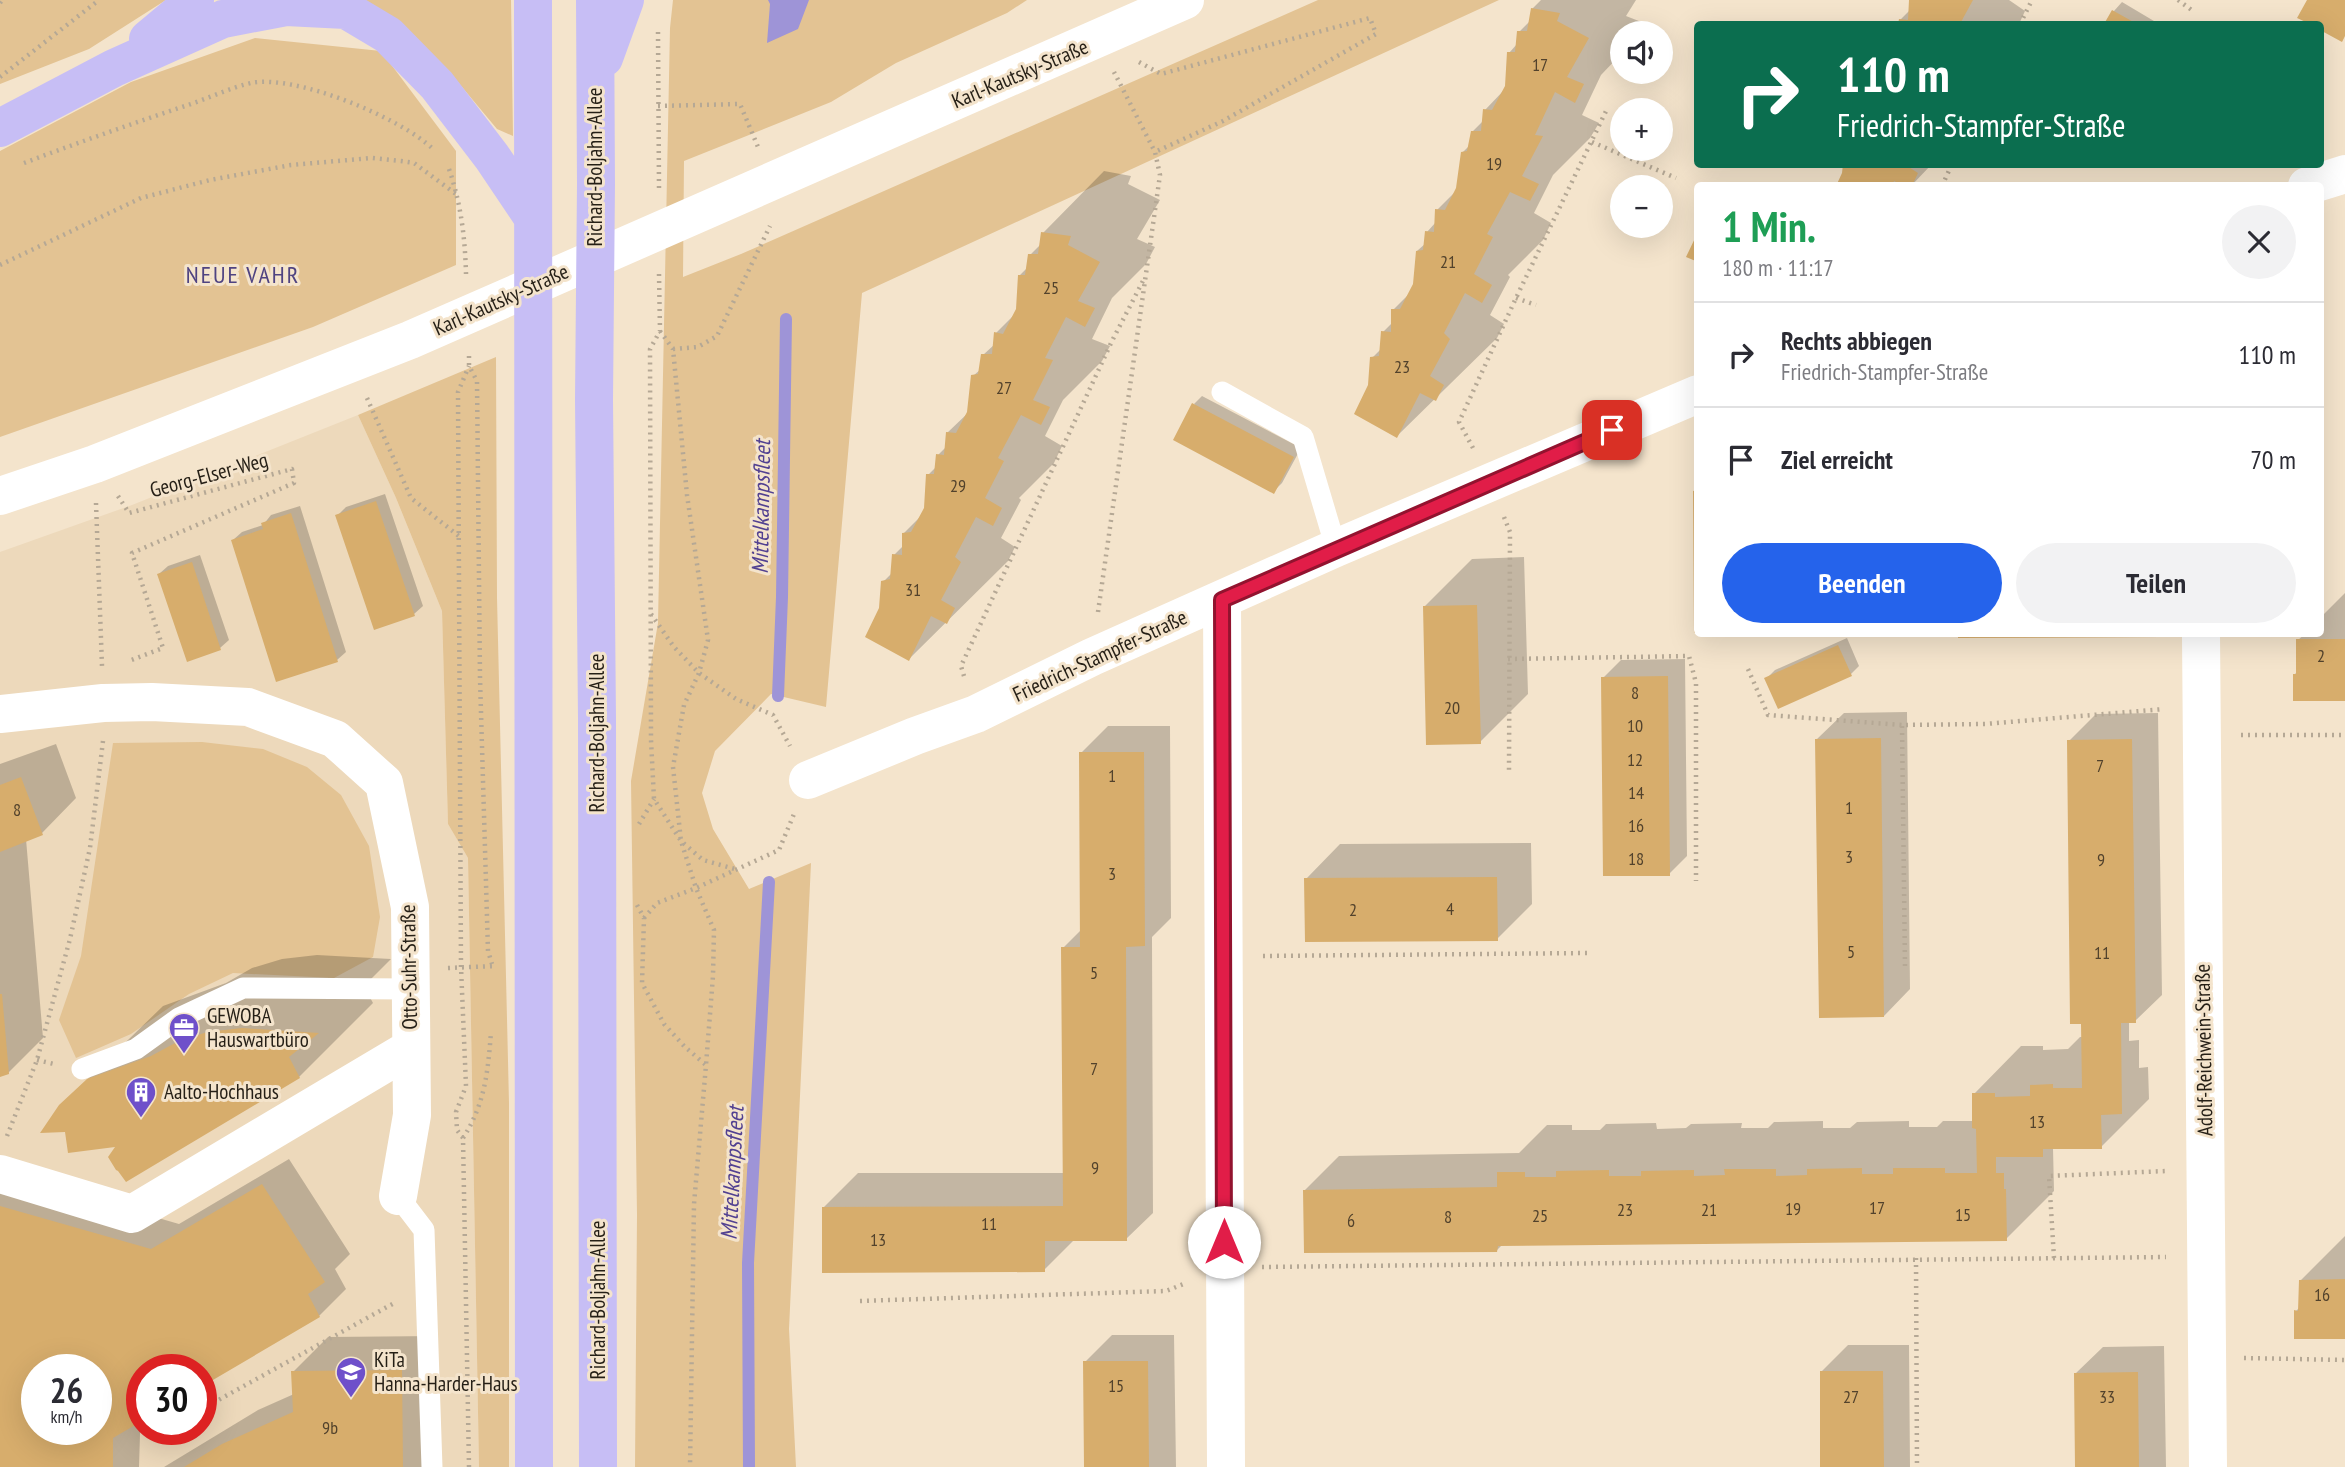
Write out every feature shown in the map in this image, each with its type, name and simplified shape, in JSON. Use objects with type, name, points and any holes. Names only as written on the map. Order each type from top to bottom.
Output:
[{"type":"main road","points":[[114,68],[195,0]]},
{"type":"main road","points":[[533,0],[534,1467]]},
{"type":"main road","name":"Richard-Boljahn-Allee","points":[[595,0],[597,1467]]},
{"type":"main road","points":[[595,83],[625,0]]},
{"type":"main road","points":[[0,128],[114,68],[223,19],[286,6],[346,10],[388,35],[437,85],[492,157],[533,218]]},
{"type":"street","name":"Karl-Kautsky-Straße","points":[[0,496],[95,464],[410,340],[1185,0]]},
{"type":"street","points":[[2320,182],[2345,174]]},
{"type":"street","name":"Friedrich-Stampfer-Straße","points":[[808,780],[975,714],[1092,657],[1336,548],[1694,396]]},
{"type":"street","points":[[1222,600],[1226,1467]]},
{"type":"street","name":"Adolf-Reichwein-Straße","points":[[2200,637],[2208,1467]]},
{"type":"street","name":"Otto-Suhr-Straße","points":[[0,714],[103,703],[152,702],[248,708],[335,739],[384,783],[410,907],[412,1115],[398,1196]]},
{"type":"street","points":[[2,1158],[132,1213],[411,1048]]},
{"type":"lane","points":[[1222,392],[1303,437],[1336,548]]},
{"type":"lane","points":[[82,1069],[136,1049],[178,1018],[243,988],[410,989]]},
{"type":"lane","name":"Otto-Suhr-Straße","points":[[398,1196],[424,1230],[432,1467]]},
{"type":"path","points":[[0,77],[99,0]]},
{"type":"path","points":[[2022,21],[2032,0]]},
{"type":"path","points":[[2178,0],[2193,11]]},
{"type":"path","points":[[1098,40],[1161,74],[1370,18],[1376,34],[1223,121],[1155,152]]},
{"type":"path","points":[[658,30],[659,198]]},
{"type":"path","points":[[1092,657],[1160,175],[1155,152],[1098,40]]},
{"type":"path","points":[[12,167],[253,83],[296,84],[340,99],[422,139],[439,155]]},
{"type":"path","points":[[658,106],[740,104],[781,204],[717,336],[698,347],[673,349]]},
{"type":"path","points":[[1509,770],[1510,532],[1491,481],[1459,422],[1608,107]]},
{"type":"path","points":[[1592,142],[1676,178]]},
{"type":"path","points":[[0,265],[141,198],[210,180],[292,166],[372,158],[401,160],[414,163],[458,196]]},
{"type":"path","points":[[659,265],[660,331],[650,349],[650,740],[654,799],[681,841],[703,860],[735,869]]},
{"type":"path","points":[[975,714],[961,666],[1112,341],[1145,276]]},
{"type":"path","points":[[1516,298],[1536,304]]},
{"type":"path","points":[[660,331],[673,349],[687,495],[708,640],[699,673],[684,705],[673,767],[681,841],[696,888],[714,930],[713,976],[694,1204],[690,1467]]},
{"type":"path","points":[[463,1138],[457,1130],[456,1112],[466,1086],[461,967],[458,393],[469,366],[477,381],[480,691],[488,951],[493,977]]},
{"type":"path","points":[[373,411],[411,498],[460,537]]},
{"type":"path","points":[[95,464],[102,671],[114,667]]},
{"type":"path","name":"Georg-Elser-Weg","points":[[95,464],[129,513],[292,469],[294,483],[132,553],[163,648],[126,662]]},
{"type":"path","points":[[650,613],[674,647],[699,673],[736,699],[773,715],[808,780],[779,850],[657,903],[644,918],[642,983],[664,1024],[706,1065]]},
{"type":"path","points":[[1508,659],[1689,656],[1696,683],[1696,881]]},
{"type":"path","points":[[1748,669],[1768,715],[1902,725],[2201,721],[2345,735]]},
{"type":"path","points":[[2,1158],[37,1060],[72,926],[89,848],[103,753],[103,703]]},
{"type":"path","points":[[1902,725],[1905,966]]},
{"type":"path","points":[[1223,956],[1589,953]]},
{"type":"path","points":[[461,967],[493,966]]},
{"type":"path","points":[[469,1467],[463,1138],[473,1122],[488,1078],[492,1023]]},
{"type":"path","points":[[2054,1258],[2049,1176],[2205,1169]]},
{"type":"path","points":[[860,1301],[1166,1291],[1225,1267],[2206,1257]]},
{"type":"path","points":[[1916,1258],[1917,1467]]},
{"type":"path","points":[[217,1402],[395,1303],[426,1299]]},
{"type":"path","points":[[2206,1358],[2345,1360]]},
{"type":"shaded area","points":[[0,0],[166,0],[89,49],[0,84]]},
{"type":"shaded area","points":[[350,0],[511,0],[513,136],[497,129],[447,69]]},
{"type":"shaded area","points":[[673,0],[1027,0],[1007,13],[896,63],[831,102],[684,161],[683,277],[741,254],[1318,0],[1499,0],[862,293],[826,707],[771,694],[715,751],[702,793],[713,829],[749,889],[811,863],[789,1329],[796,1467],[635,1467],[637,1215],[631,781],[658,623],[670,28]]},
{"type":"shaded area","points":[[768,0],[809,0],[798,29],[767,43],[770,4]]},
{"type":"shaded area","points":[[255,38],[381,51],[456,151],[456,265],[313,327],[0,437],[0,151],[131,82]]},
{"type":"shaded area","points":[[496,357],[497,598],[509,1103],[509,1467],[479,1467],[468,858],[448,824],[442,611],[396,498],[358,415]]},
{"type":"shaded area","points":[[358,415],[396,498],[442,611],[448,824],[468,858],[479,1467],[0,1467],[0,552],[132,505]]},
{"type":"shaded area","points":[[202,742],[263,749],[307,767],[341,795],[369,846],[380,917],[373,957],[334,978],[233,973],[189,994],[131,1034],[76,1058],[59,1020],[81,956],[113,743]]},
{"type":"building","points":[[1909,0],[1973,0],[1962,21],[1899,21],[1908,20]]},
{"type":"building","points":[[2307,0],[2345,0],[2345,36],[2342,42],[2324,32],[2324,21],[2304,21],[2297,18]]},
{"type":"building","points":[[1531,8],[1560,13],[1557,21],[1589,38],[1567,77],[1584,84],[1575,103],[1555,92],[1535,135],[1543,136],[1522,176],[1539,184],[1530,201],[1510,192],[1487,234],[1493,237],[1474,274],[1492,285],[1482,303],[1465,293],[1444,333],[1450,339],[1430,376],[1444,385],[1436,401],[1420,393],[1397,438],[1354,414],[1368,385],[1370,357],[1379,356],[1381,331],[1391,332],[1391,309],[1400,309],[1413,284],[1416,251],[1423,250],[1425,231],[1434,232],[1435,209],[1445,210],[1456,188],[1461,152],[1467,151],[1471,131],[1481,131],[1483,109],[1492,110],[1505,86],[1507,52],[1515,52],[1517,31],[1527,31]]},
{"type":"building","points":[[2112,10],[2132,21],[2106,21]]},
{"type":"building","points":[[1843,168],[1910,168],[1918,173],[1914,182],[1838,182]]},
{"type":"building","points":[[1041,232],[1071,236],[1068,245],[1100,262],[1078,301],[1095,308],[1085,327],[1066,317],[1045,358],[1053,360],[1033,400],[1050,407],[1041,425],[1021,415],[998,458],[1004,461],[985,498],[1002,508],[993,526],[976,517],[955,557],[961,562],[941,600],[955,608],[947,624],[931,616],[909,661],[865,637],[879,608],[881,581],[890,579],[892,554],[902,555],[902,533],[911,532],[924,508],[926,474],[934,474],[936,454],[944,455],[946,432],[956,433],[967,412],[971,375],[978,374],[981,354],[992,354],[994,332],[1003,334],[1016,309],[1018,275],[1025,275],[1028,254],[1038,254]]},
{"type":"building","points":[[1694,240],[1694,260],[1686,257]]},
{"type":"building","points":[[1192,403],[1294,457],[1274,494],[1173,440]]},
{"type":"building","points":[[1693,491],[1694,491],[1694,633]]},
{"type":"building","points":[[376,501],[415,616],[374,630],[335,515]]},
{"type":"building","points":[[291,513],[338,662],[276,682],[231,540],[263,529],[261,523]]},
{"type":"building","points":[[192,562],[221,650],[187,662],[157,574]]},
{"type":"building","points":[[1477,605],[1481,744],[1426,745],[1423,606]]},
{"type":"building","points":[[1958,637],[2161,637],[1958,638]]},
{"type":"building","points":[[2296,639],[2345,639],[2345,701],[2293,701]]},
{"type":"building","points":[[1838,645],[1852,676],[1778,709],[1764,678]]},
{"type":"building","points":[[1668,676],[1670,876],[1603,876],[1601,677]]},
{"type":"building","points":[[1881,738],[1884,1017],[1819,1018],[1815,739]]},
{"type":"building","points":[[2132,739],[2136,1023],[2121,1023],[2122,1114],[2101,1115],[2102,1149],[2043,1149],[2043,1157],[1996,1157],[1996,1173],[2004,1173],[2007,1241],[1498,1246],[1497,1252],[1304,1253],[1303,1190],[1497,1187],[1497,1172],[1525,1172],[1525,1177],[1556,1177],[1556,1171],[1609,1170],[1609,1176],[1641,1176],[1641,1171],[1694,1170],[1694,1176],[1725,1175],[1724,1169],[1776,1169],[1776,1176],[1807,1175],[1807,1169],[1862,1168],[1862,1174],[1893,1174],[1893,1168],[1945,1168],[1945,1173],[1977,1173],[1976,1129],[1972,1128],[1972,1093],[1995,1093],[1995,1097],[2030,1096],[2030,1085],[2053,1084],[2053,1088],[2082,1088],[2081,1024],[2070,1024],[2067,740]]},
{"type":"building","points":[[1079,752],[1144,752],[1145,946],[1126,947],[1127,1241],[1045,1241],[1045,1272],[822,1273],[822,1207],[1063,1206],[1061,947],[1080,947]]},
{"type":"building","points":[[21,777],[43,835],[0,852],[0,785]]},
{"type":"building","points":[[1497,877],[1498,941],[1305,942],[1304,878]]},
{"type":"building","points":[[0,994],[9,1074],[0,1077]]},
{"type":"building","name":"Aalto-Hochhaus","points":[[242,1028],[319,1033],[289,1057],[300,1078],[126,1182],[108,1157],[115,1147],[68,1153],[65,1132],[40,1133],[59,1105],[87,1079],[207,1032]]},
{"type":"building","points":[[262,1184],[325,1282],[308,1294],[320,1317],[217,1378],[217,1354],[126,1354],[126,1430],[113,1438],[113,1467],[0,1467],[0,1206],[151,1249]]},
{"type":"building","points":[[2345,1279],[2345,1339],[2294,1339],[2294,1310],[2298,1311],[2299,1280]]},
{"type":"building","points":[[1083,1361],[1148,1361],[1149,1467],[1084,1467]]},
{"type":"building","points":[[402,1370],[403,1467],[184,1467],[222,1444],[293,1412],[291,1371]]},
{"type":"building","points":[[1820,1371],[1883,1371],[1884,1467],[1820,1467]]},
{"type":"building","points":[[2138,1372],[2139,1467],[2075,1467],[2074,1373]]},
{"type":"waterway","name":"Mittelkampsfleet","points":[[778,696],[786,319]]},
{"type":"waterway","name":"Mittelkampsfleet","points":[[749,1467],[748,1263],[769,882]]},
{"type":"place","name":"GEWOBA Hauswartbüro","points":[[184,1055]]},
{"type":"place","name":"Aalto-Hochhaus","points":[[141,1119]]},
{"type":"place","name":"KiTa Hanna-Harder-Haus","points":[[351,1399]]},
{"type":"district","name":"NEUE VAHR","points":[[243,275]]},
{"type":"route","points":[[1224,1242],[1222,600],[1612,430]]}]
